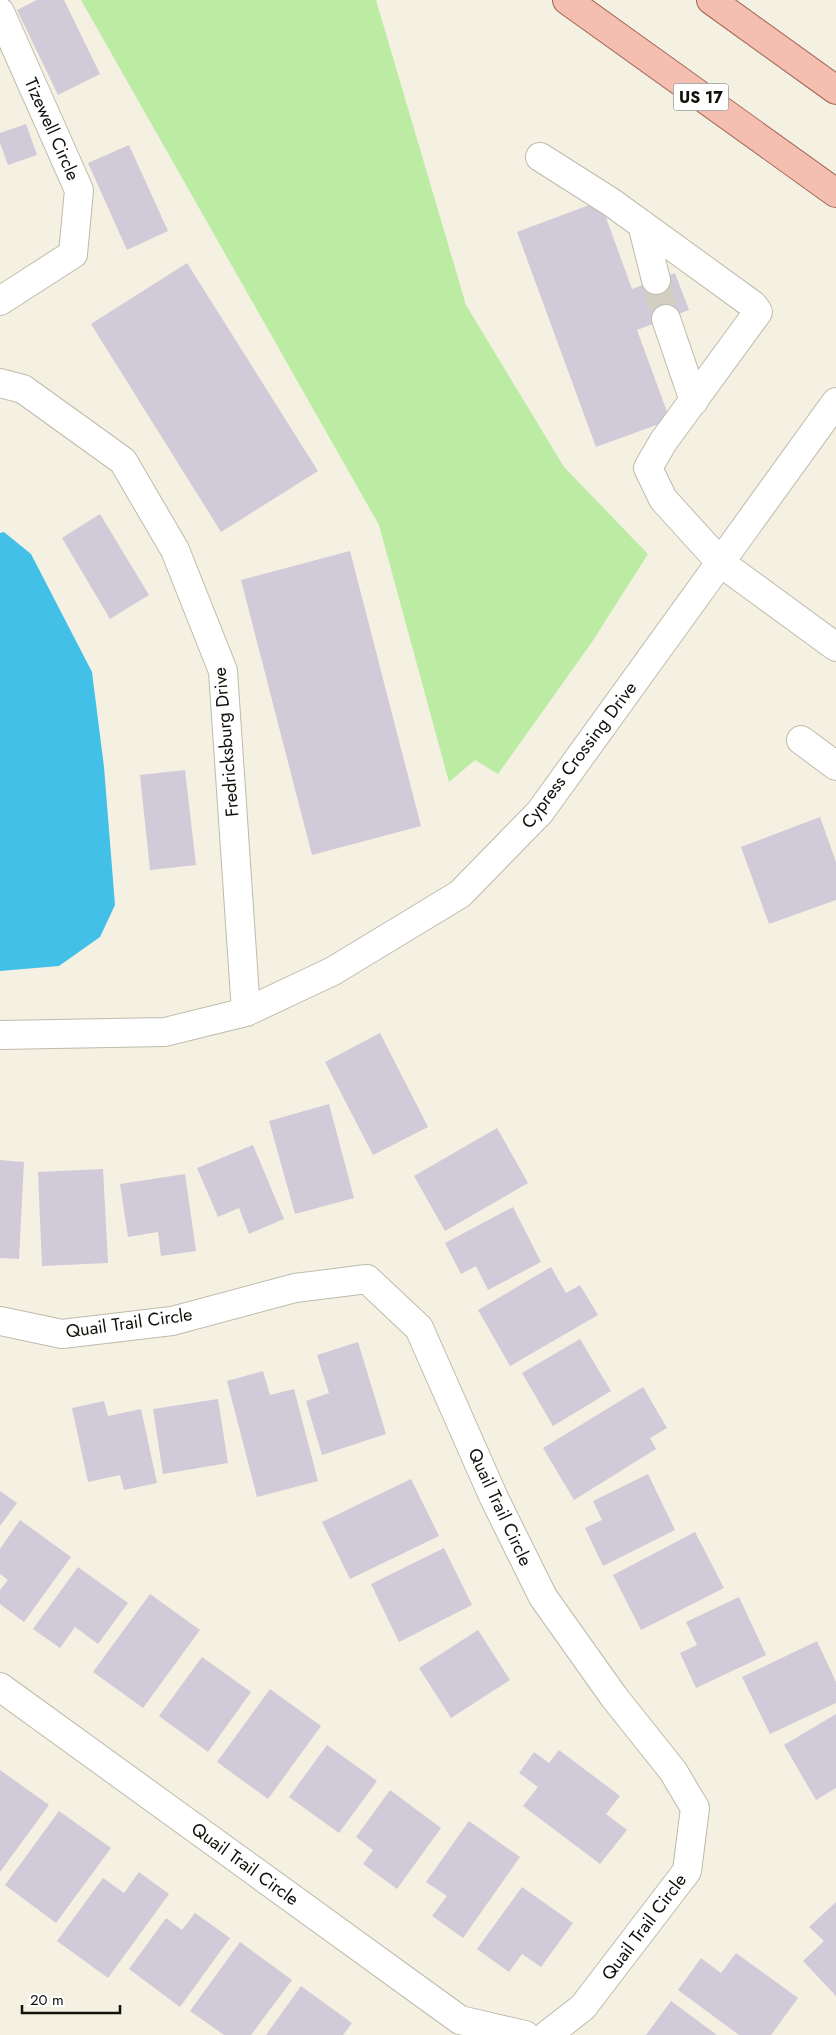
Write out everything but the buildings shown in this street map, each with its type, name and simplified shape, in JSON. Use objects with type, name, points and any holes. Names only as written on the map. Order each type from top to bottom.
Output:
[{"type":"main road","name":"US 17","points":[[567,0],[836,193]]},
{"type":"main road","points":[[711,0],[836,90]]},
{"type":"street","name":"Tizewell Circle","points":[[0,12],[79,190],[72,254],[0,301]]},
{"type":"street","points":[[540,158],[611,202],[753,305],[758,312],[663,442],[648,468],[663,499],[721,563],[836,646]]},
{"type":"street","points":[[642,224],[656,280]]},
{"type":"street","points":[[666,319],[694,401]]},
{"type":"street","name":"Fredricksburg Drive","points":[[0,384],[23,389],[123,461],[175,550],[223,672],[246,1012]]},
{"type":"street","name":"Cypress Crossing Drive","points":[[0,1035],[165,1032],[246,1012],[333,972],[460,894],[540,812],[836,402]]},
{"type":"street","points":[[801,740],[836,766]]},
{"type":"street","name":"Quail Trail Circle","points":[[0,1321],[62,1334],[172,1321],[295,1288],[368,1280],[419,1328],[494,1498],[543,1597],[614,1698],[673,1771],[695,1808],[687,1871],[583,2008],[547,2035]]},
{"type":"street","name":"Quail Trail Circle","points":[[0,1687],[460,2020],[525,2035]]},
{"type":"green space","points":[[81,0],[376,0],[466,305],[564,467],[648,554],[592,642],[498,774],[475,760],[449,782],[379,525]]},
{"type":"water","points":[[4,532],[31,554],[92,672],[104,767],[115,905],[100,937],[59,966],[0,971],[0,533]]},
{"type":"tunnel","points":[[656,280],[666,319]]}]
